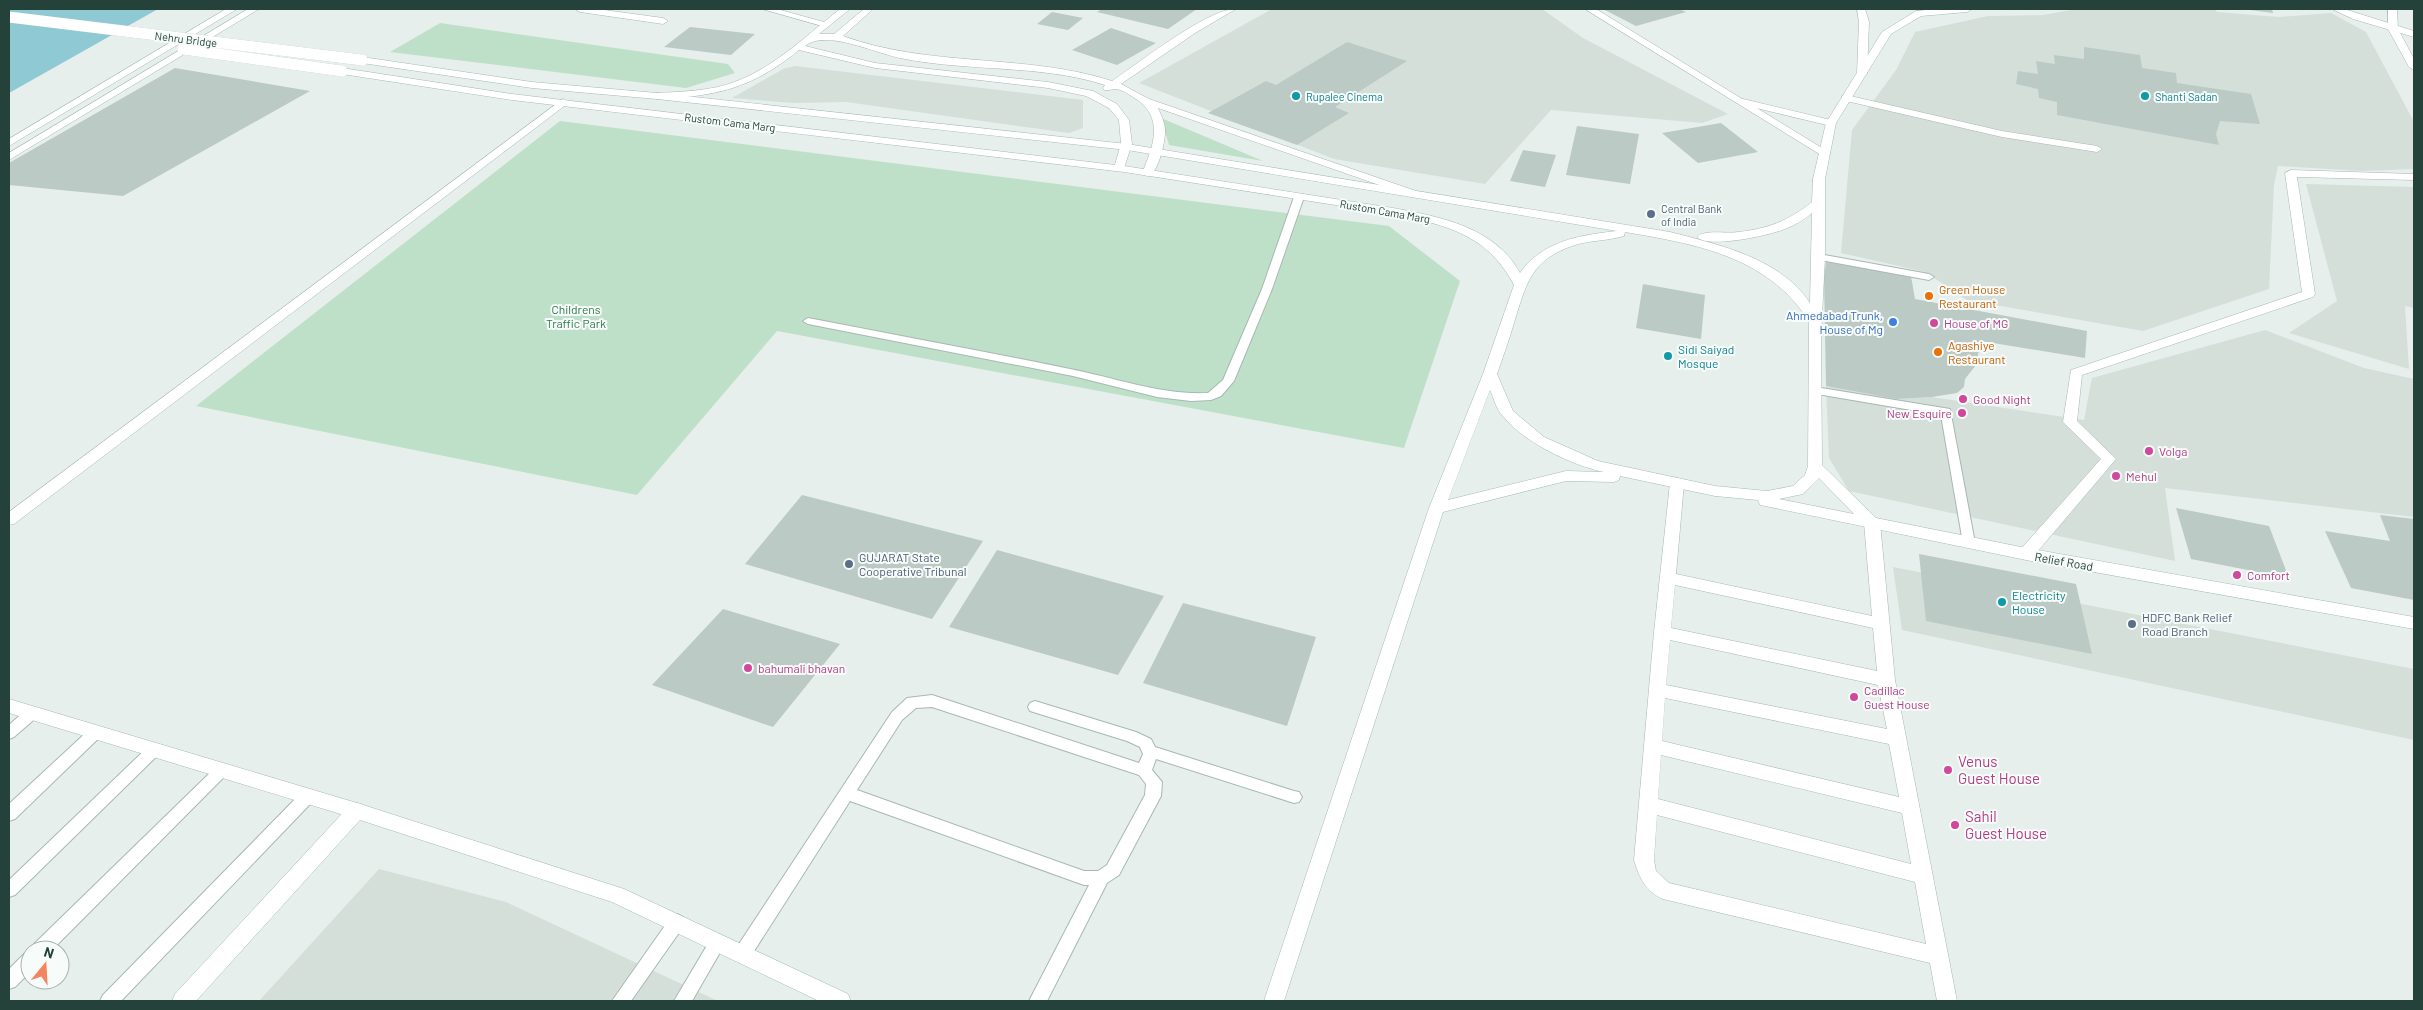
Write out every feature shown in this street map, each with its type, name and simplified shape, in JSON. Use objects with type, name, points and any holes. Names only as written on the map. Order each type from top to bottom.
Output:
[{"type":"main road","points":[[9,142],[232,9]]},
{"type":"main road","points":[[9,157],[254,9]]},
{"type":"main road","points":[[580,9],[663,21]]},
{"type":"main road","points":[[767,9],[826,24]]},
{"type":"main road","points":[[657,96],[694,94],[722,89],[748,80],[771,68],[845,9]]},
{"type":"main road","points":[[836,37],[869,9]]},
{"type":"main road","points":[[1096,96],[1192,31],[1232,9]]},
{"type":"main road","points":[[1590,9],[1825,153]]},
{"type":"main road","points":[[1861,9],[1864,22],[1862,74]]},
{"type":"main road","points":[[1490,374],[1507,413],[1539,440],[1594,465],[1715,491],[1767,496],[1787,494],[1805,485],[1812,477],[1815,466],[1819,179],[1831,123],[1887,32],[1919,12],[1967,9]]},
{"type":"main road","points":[[2337,9],[2393,29],[2414,34]]},
{"type":"main road","points":[[2392,9],[2393,29],[2414,66]]},
{"type":"main road","name":"Nehru Bridge","points":[[9,18],[362,60]]},
{"type":"main road","name":"Nehru Bridge","points":[[9,27],[113,39],[342,71]]},
{"type":"main road","points":[[808,38],[836,37],[900,56],[1078,76],[1115,84],[1135,93],[1146,101],[1412,193]]},
{"type":"main road","points":[[798,47],[842,60],[1060,87],[1096,96],[1114,107],[1124,120],[1128,136],[1127,147],[1119,168]]},
{"type":"main road","name":"Rustom Cama Marg","points":[[362,60],[532,85],[657,96],[1127,147],[1670,236],[1718,247],[1759,265],[1791,287],[1806,304],[1816,321]]},
{"type":"main road","name":"Rustom Cama Marg","points":[[342,71],[563,102],[1119,168],[1430,218],[1466,231],[1495,247],[1512,266],[1520,285]]},
{"type":"main road","points":[[1846,98],[2002,134],[2097,150]]},
{"type":"main road","points":[[1146,101],[1155,113],[1161,128],[1157,152],[1148,173]]},
{"type":"main road","points":[[9,520],[563,102]]},
{"type":"main road","points":[[1743,102],[1831,123]]},
{"type":"main road","points":[[2026,554],[2109,459],[2070,422],[2076,373],[2309,294],[2291,174],[2414,177]]},
{"type":"main road","points":[[1670,236],[1722,238],[1765,232],[1794,222],[1818,203]]},
{"type":"main road","name":"Rustom Cama Marg","points":[[1520,285],[1529,269],[1543,255],[1580,240],[1626,234],[1670,236]]},
{"type":"main road","points":[[1274,1001],[1437,508],[1490,374],[1520,285]]},
{"type":"main road","points":[[1815,466],[1872,523],[1886,680],[1947,1001]]},
{"type":"main road","points":[[1437,508],[1566,476],[1598,475],[1677,483]]},
{"type":"main road","points":[[1677,483],[1669,578],[1662,632],[1644,860],[1648,875],[1662,890],[1938,956]]},
{"type":"main road","name":"Relief Road","points":[[1715,491],[2026,554],[2414,623]]},
{"type":"main road","points":[[1669,578],[1881,624]]},
{"type":"main road","points":[[1662,632],[1886,680]]},
{"type":"main road","points":[[1658,690],[1898,739]]},
{"type":"main road","points":[[9,706],[358,811],[617,895],[842,1000]]},
{"type":"main road","points":[[1654,746],[1910,807]]},
{"type":"main road","points":[[1649,805],[1923,876]]},
{"type":"main road","points":[[182,1001],[358,811]]},
{"type":"lane","points":[[808,321],[1076,374],[1163,394],[1211,397],[1220,391],[1228,380],[1267,289],[1299,197]]},
{"type":"lane","points":[[1819,256],[1929,277]]},
{"type":"lane","points":[[1815,391],[1946,412],[1969,543]]},
{"type":"lane","points":[[743,953],[897,716],[912,702],[932,701],[1144,771],[1154,782],[1153,796],[1113,870],[1101,878],[1038,1001]]},
{"type":"lane","points":[[1035,707],[1131,736],[1146,743],[1150,754],[1144,771]]},
{"type":"lane","points":[[9,733],[32,712]]},
{"type":"lane","points":[[9,814],[96,732]]},
{"type":"lane","points":[[9,890],[154,750]]},
{"type":"lane","points":[[1149,751],[1294,796]]},
{"type":"lane","points":[[50,940],[222,770]]},
{"type":"lane","points":[[847,793],[1084,878],[1101,878]]},
{"type":"lane","points":[[109,1001],[308,796]]},
{"type":"lane","points":[[621,1001],[677,922]]},
{"type":"lane","points":[[683,1001],[718,942]]},
{"type":"lane","points":[[9,981],[20,970]]},
{"type":"shaded area","points":[[1272,9],[1542,9],[1583,38],[1728,114],[1702,123],[1551,110],[1485,184],[1334,159],[1139,83]]},
{"type":"shaded area","points":[[2076,9],[2215,9],[2217,12],[2279,17],[2331,13],[2366,32],[2414,122],[2414,169],[2362,171],[2278,166],[2274,185],[2269,289],[2143,331],[1967,300],[1925,272],[1841,253],[1852,130],[1896,70],[1915,32],[1988,16],[2043,15]]},
{"type":"shaded area","points":[[795,66],[1083,100],[1083,128],[1069,133],[846,102],[794,103],[732,98],[783,69]]},
{"type":"shaded area","points":[[2306,184],[2414,187],[2414,308],[2405,306],[2409,369],[2289,333],[2337,301]]},
{"type":"shaded area","points":[[2265,330],[2364,368],[2414,379],[2414,517],[2165,488],[2175,561],[1849,491],[1829,458],[1826,386],[1896,399],[1932,397],[2084,420],[2092,378]]},
{"type":"shaded area","points":[[1893,567],[2414,669],[2414,740],[1902,630]]},
{"type":"shaded area","points":[[379,869],[506,902],[718,1001],[259,1001]]},
{"type":"green space","points":[[440,23],[728,64],[735,73],[686,88],[390,52]]},
{"type":"green space","points":[[1161,118],[1263,161],[1169,145]]},
{"type":"green space","name":"Childrens Traffic Park","points":[[560,121],[1389,226],[1460,281],[1404,448],[777,331],[637,495],[196,406]]},
{"type":"water","points":[[9,9],[158,9],[9,93]]},
{"type":"building","points":[[1102,9],[1197,9],[1168,29],[1097,12]]},
{"type":"building","points":[[1603,9],[1679,9],[1686,12],[1636,26]]},
{"type":"building","points":[[2272,9],[2273,13],[2250,10]]},
{"type":"building","points":[[1052,12],[1083,18],[1068,30],[1037,24]]},
{"type":"building","points":[[690,27],[755,34],[731,55],[664,47]]},
{"type":"building","points":[[1111,28],[1156,43],[1117,65],[1072,50]]},
{"type":"building","name":"Rupalee Cinema","points":[[1347,42],[1407,61],[1335,107],[1349,113],[1297,145],[1208,113],[1266,81],[1276,85]]},
{"type":"building","name":"Shanti Sadan","points":[[2084,47],[2140,55],[2142,68],[2176,73],[2177,83],[2251,94],[2260,124],[2220,121],[2216,134],[2219,145],[2057,115],[2057,102],[2039,98],[2038,89],[2016,84],[2018,71],[2038,74],[2036,61],[2055,64],[2054,55],[2084,59]]},
{"type":"building","points":[[175,68],[310,91],[123,196],[9,185],[9,163]]},
{"type":"building","points":[[1721,123],[1758,152],[1698,163],[1662,133]]},
{"type":"building","points":[[1577,126],[1639,134],[1630,184],[1566,175]]},
{"type":"building","points":[[1523,150],[1556,155],[1545,187],[1510,181]]},
{"type":"building","name":"House of MG","points":[[1826,262],[1911,276],[1915,299],[2087,331],[2085,358],[1981,341],[1976,365],[1965,379],[1964,387],[1957,393],[1932,397],[1896,399],[1826,386],[1824,278]]},
{"type":"building","name":"Sidi Saiyad Mosque","points":[[1643,284],[1705,295],[1701,339],[1636,328]]},
{"type":"building","points":[[802,495],[983,541],[932,619],[745,564]]},
{"type":"building","points":[[2176,508],[2269,526],[2289,578],[2191,559]]},
{"type":"building","points":[[2380,515],[2414,519],[2414,600],[2351,588],[2325,531],[2390,541]]},
{"type":"building","points":[[997,550],[1164,596],[1118,675],[949,627]]},
{"type":"building","name":"Electricity House","points":[[1919,554],[2076,584],[2092,654],[1926,621]]},
{"type":"building","points":[[1183,603],[1316,637],[1287,726],[1143,683]]},
{"type":"building","name":"bahumali bhavan","points":[[723,609],[840,644],[773,727],[652,685]]},
{"type":"place","name":"Rupalee Cinema","points":[[1296,96]]},
{"type":"place","name":"Shanti Sadan","points":[[2145,96]]},
{"type":"place","name":"Central Bank of India","points":[[1651,214]]},
{"type":"place","name":"Green House Restaurant","points":[[1929,296]]},
{"type":"place","name":"Ahmedabad Trunk, House of Mg","points":[[1893,322]]},
{"type":"place","name":"House of MG","points":[[1934,323]]},
{"type":"place","name":"Agashiye Restaurant","points":[[1938,352]]},
{"type":"place","name":"Sidi Saiyad Mosque","points":[[1668,356]]},
{"type":"place","name":"Good Night","points":[[1963,399]]},
{"type":"place","name":"New Esquire","points":[[1962,413]]},
{"type":"place","name":"Volga","points":[[2149,451]]},
{"type":"place","name":"Mehul","points":[[2116,476]]},
{"type":"place","name":"GUJARAT State Cooperative Tribunal","points":[[849,564]]},
{"type":"place","name":"Comfort","points":[[2237,575]]},
{"type":"place","name":"Electricity House","points":[[2002,602]]},
{"type":"place","name":"HDFC Bank Relief Road Branch","points":[[2132,624]]},
{"type":"place","name":"bahumali bhavan","points":[[748,668]]},
{"type":"place","name":"Cadillac Guest House","points":[[1854,697]]},
{"type":"place","name":"Venus Guest House","points":[[1948,770]]},
{"type":"place","name":"Sahil Guest House","points":[[1955,825]]}]
